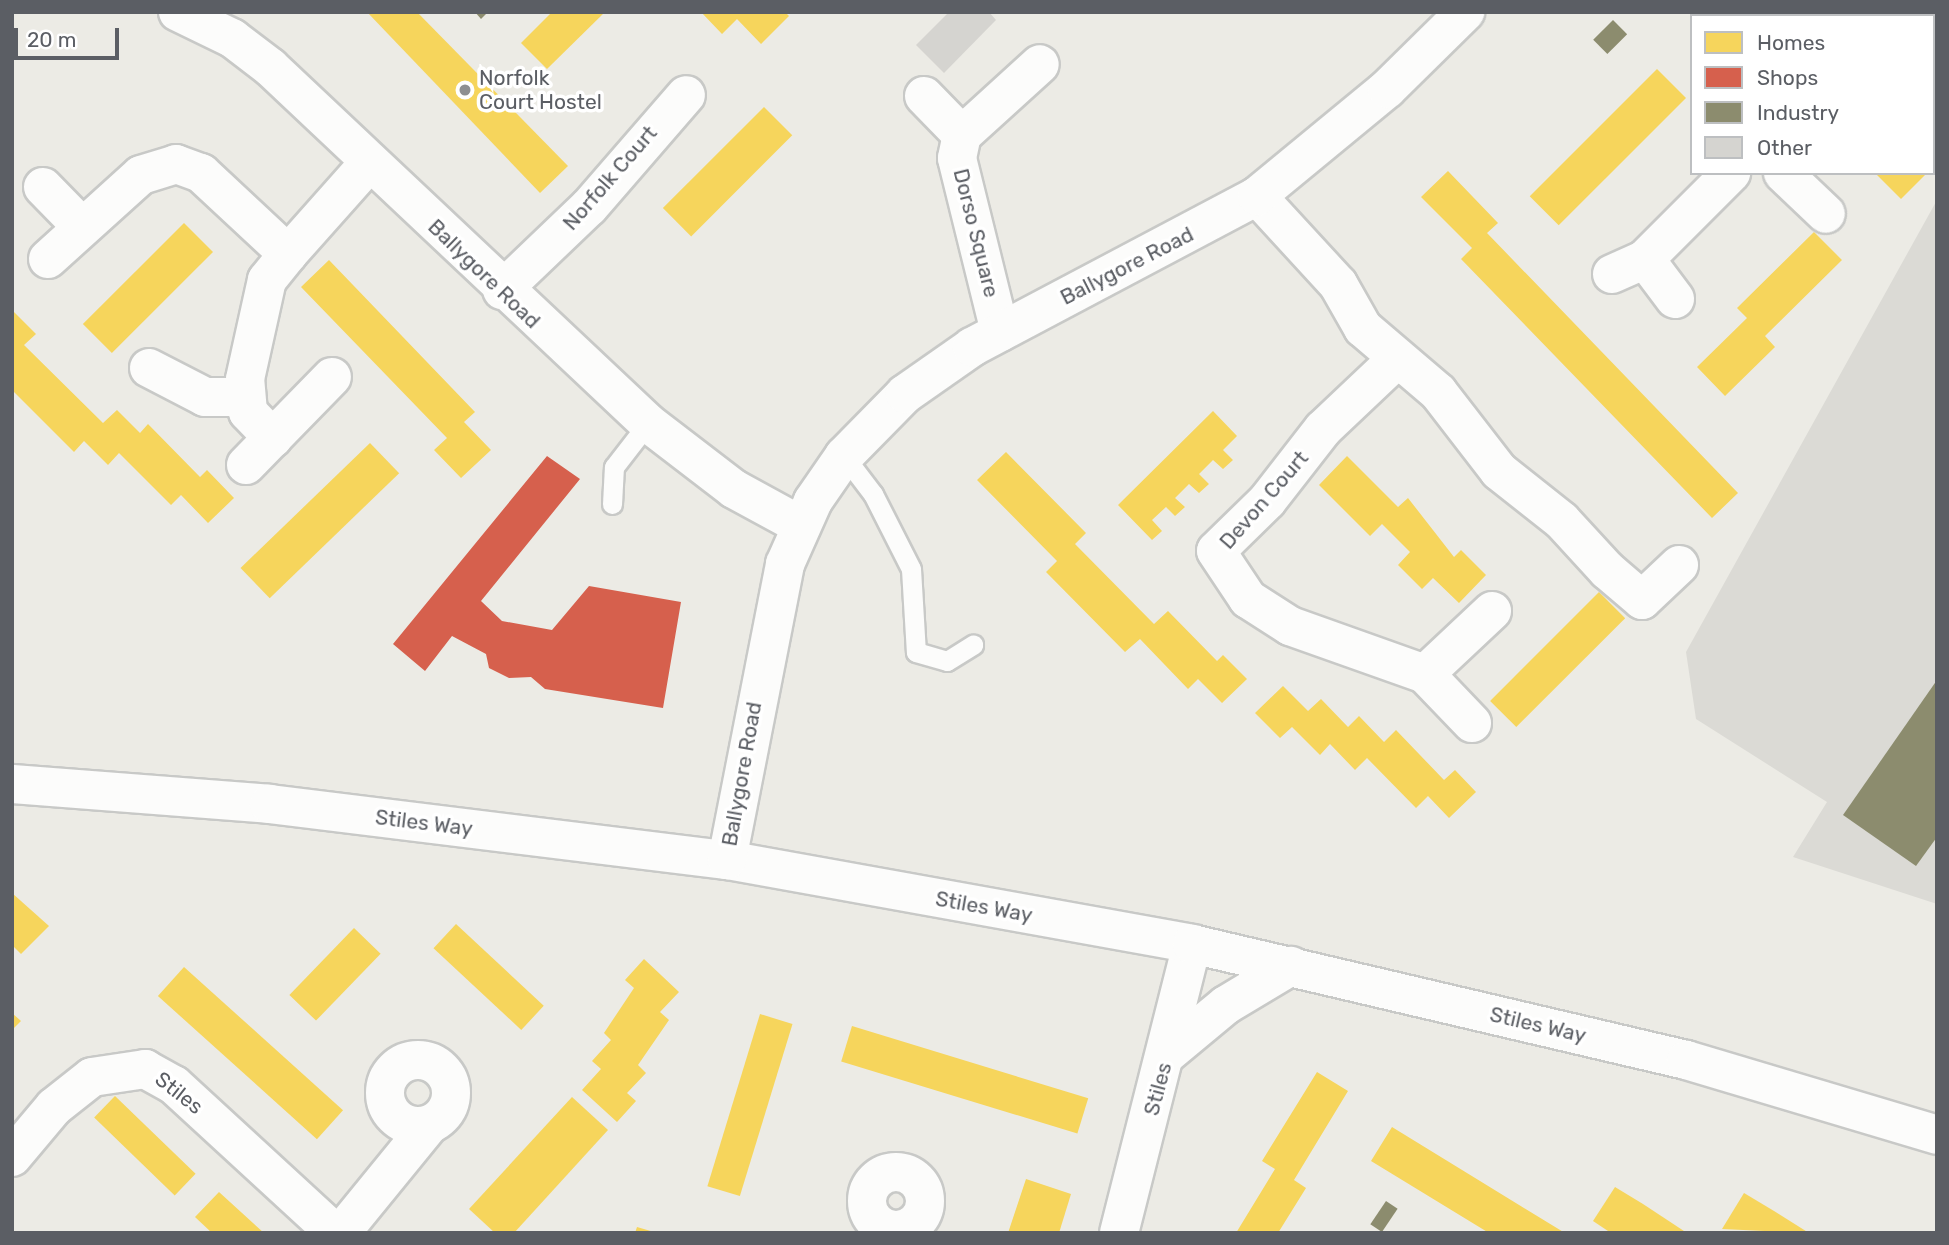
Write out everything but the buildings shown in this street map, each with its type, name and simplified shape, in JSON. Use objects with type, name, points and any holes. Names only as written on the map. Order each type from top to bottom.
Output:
[{"type":"street","name":"Ballygore Road","points":[[178,12],[244,46],[648,424],[734,489],[800,526]]},
{"type":"street","name":"Ballygore Road","points":[[727,860],[774,606],[800,526],[844,457],[905,394],[1000,332],[1257,196],[1387,89],[1465,12]]},
{"type":"street","points":[[924,96],[962,135],[1041,64]]},
{"type":"street","name":"Norfolk Court","points":[[502,290],[589,207],[686,95]]},
{"type":"street","name":"Dorso Square","points":[[962,135],[957,158],[1000,332]]},
{"type":"street","points":[[48,259],[141,175],[176,164],[201,173],[288,254]]},
{"type":"street","points":[[273,438],[248,412],[244,397],[259,305],[267,280],[368,164]]},
{"type":"street","points":[[1675,299],[1628,267],[1729,175]]},
{"type":"street","points":[[1785,175],[1826,214]]},
{"type":"street","points":[[43,187],[82,227]]},
{"type":"street","points":[[1257,196],[1338,284],[1363,328],[1396,360],[1438,392],[1499,471],[1562,521],[1642,600],[1679,565]]},
{"type":"street","name":"Devon Court","points":[[1396,360],[1323,429],[1267,501],[1216,551],[1248,599],[1290,626],[1425,674],[1472,723]]},
{"type":"street","points":[[149,368],[205,397],[244,397]]},
{"type":"street","points":[[246,465],[332,377]]},
{"type":"street","points":[[1425,674],[1492,611]]},
{"type":"street","name":"Stiles Way","points":[[12,784],[269,804],[727,860],[1192,944],[1686,1060],[1937,1135]]},
{"type":"street","name":"Stiles","points":[[1119,1233],[1168,1053],[1192,944]]},
{"type":"street","points":[[1168,1053],[1226,1004],[1291,967]]},
{"type":"street","name":"Stiles","points":[[12,1157],[86,1082],[118,1069],[145,1069],[174,1085],[335,1233]]},
{"type":"street","points":[[341,1233],[429,1125]]},
{"type":"lane","points":[[612,503],[614,467],[648,424]]},
{"type":"lane","points":[[844,457],[873,494],[911,569],[916,652],[947,661],[973,645]]},
{"type":"shaded area","points":[[1937,200],[1937,904],[1793,857],[1827,802],[1696,719],[1686,652]]},
{"type":"place","name":"Norfolk Court Hostel","points":[[465,90]]}]
